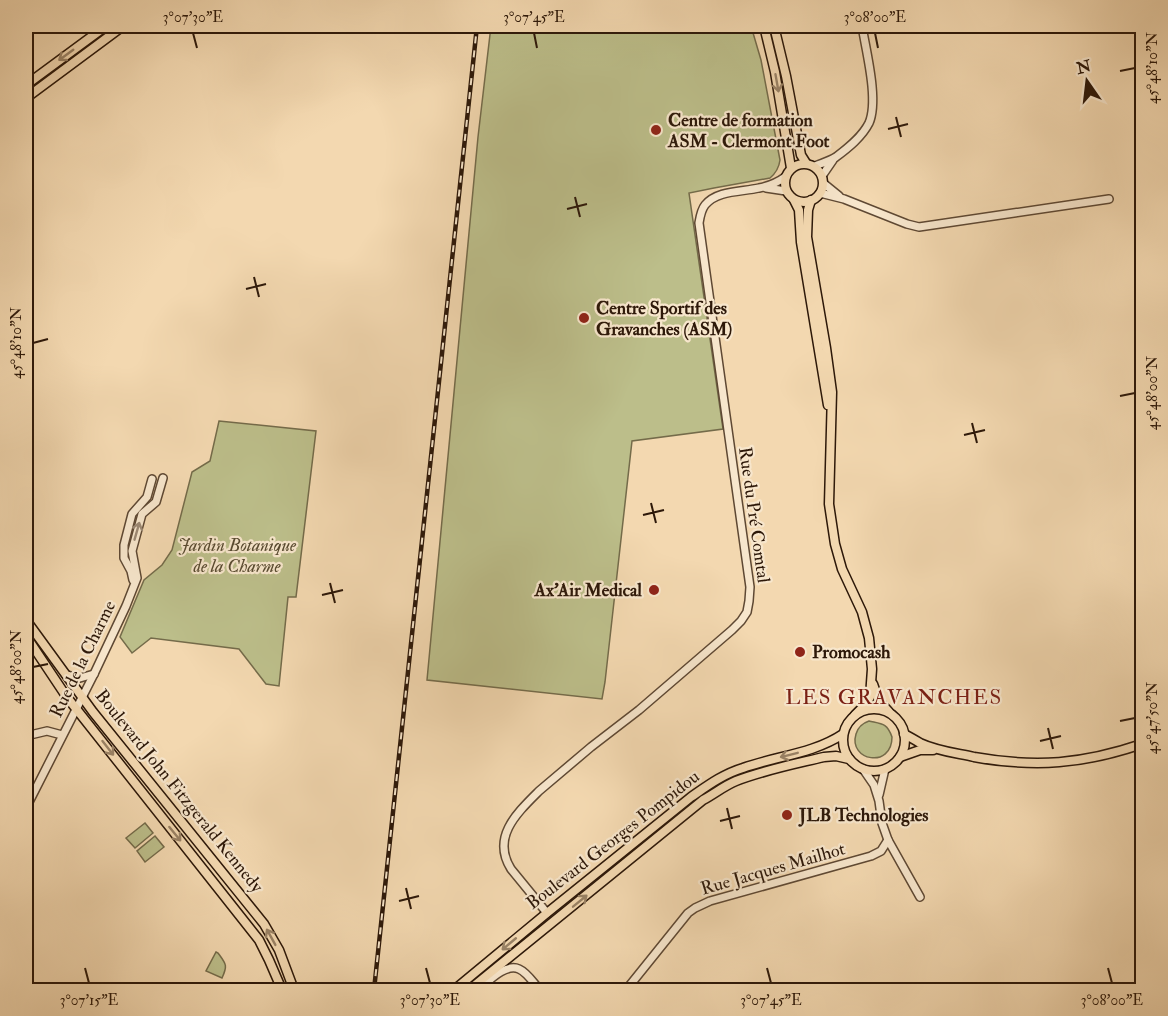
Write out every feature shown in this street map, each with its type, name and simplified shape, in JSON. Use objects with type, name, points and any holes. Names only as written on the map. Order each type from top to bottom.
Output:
[{"type":"main road","points":[[26,85],[106,26]]},
{"type":"main road","points":[[26,98],[123,26]]},
{"type":"main road","points":[[96,46],[130,26]]},
{"type":"main road","points":[[764,26],[775,72],[791,168]]},
{"type":"main road","points":[[774,26],[801,155],[823,180],[820,193],[811,200],[806,202],[794,200]]},
{"type":"main road","points":[[810,165],[801,163],[791,168],[785,177],[785,186],[799,210],[801,242],[832,429]]},
{"type":"main road","points":[[811,200],[808,210],[807,237],[832,392],[830,504],[835,544],[842,569],[864,621],[868,638],[871,678],[870,697],[846,727],[843,743],[844,751],[855,765],[863,769],[878,771],[893,764],[900,757],[905,742],[897,720],[879,701],[871,678]]},
{"type":"main road","name":"Boulevard John Fitzgerald Kennedy","points":[[26,620],[82,696],[264,924],[279,950],[294,990]]},
{"type":"main road","name":"Boulevard John Fitzgerald Kennedy","points":[[26,636],[44,661],[50,674],[76,708],[259,940],[282,990]]},
{"type":"main road","points":[[855,715],[873,709],[891,714]]},
{"type":"main road","name":"Boulevard Georges Pompidou","points":[[454,990],[691,797],[714,781],[744,767],[823,746],[843,734]]},
{"type":"main road","points":[[904,734],[939,750]]},
{"type":"main road","points":[[900,757],[920,750],[939,750],[1002,761],[1058,762],[1101,757],[1143,744]]},
{"type":"main road","name":"Boulevard Georges Pompidou","points":[[469,990],[712,794],[734,782],[786,766],[824,757],[836,756],[849,759]]},
{"type":"street","points":[[844,199],[823,180],[834,158],[861,135],[871,116],[872,94],[862,26]]},
{"type":"street","points":[[810,165],[834,158]]},
{"type":"street","name":"Rue du Pré Comtal","points":[[547,913],[506,862],[503,848],[512,823],[539,791],[686,671],[732,630],[747,612],[750,587],[699,223],[702,211],[712,199],[720,195],[760,188],[776,183],[785,177]]},
{"type":"street","name":"Rue du Pré Comtal","points":[[760,188],[786,191]]},
{"type":"street","points":[[820,193],[844,199],[919,227],[1109,199]]},
{"type":"street","name":"Rue de la Charme","points":[[26,808],[94,674],[137,578],[132,551],[142,514],[156,502],[163,478]]},
{"type":"street","name":"Rue de la Charme","points":[[133,587],[131,571],[124,558],[124,545],[132,514],[147,497],[152,479]]},
{"type":"street","points":[[66,675],[80,678],[94,674]]},
{"type":"street","points":[[26,736],[47,731],[62,735]]},
{"type":"street","points":[[863,769],[874,785],[888,840],[920,897]]},
{"type":"street","points":[[879,801],[885,769]]},
{"type":"street","name":"Rue Jacques Mailhot","points":[[626,990],[688,913],[702,904],[871,856],[881,851],[888,840]]},
{"type":"street","points":[[478,990],[504,970],[511,968],[518,968],[522,971],[540,990]]},
{"type":"green space","name":"Centre Sportif des Gravanches (ASM)","points":[[491,26],[751,26],[761,60],[780,160],[777,170],[770,178],[689,193],[723,429],[632,441],[602,699],[427,680],[478,137]]},
{"type":"green space","name":"Jardin Botanique de la Charme","points":[[219,421],[316,431],[296,597],[288,597],[279,686],[266,684],[239,649],[151,638],[132,653],[120,637],[144,580],[162,565],[172,550],[192,472],[210,461]]},
{"type":"green space","points":[[869,721],[886,727],[892,737],[890,747],[885,754],[878,757],[871,758],[864,755],[855,743],[858,729]]},
{"type":"green space","points":[[145,823],[153,833],[135,848],[126,838]]},
{"type":"green space","points":[[155,836],[164,847],[145,862],[137,851]]},
{"type":"green space","points":[[216,952],[225,965],[222,978],[206,971]]},
{"type":"railway","points":[[374,990],[477,26]]},
{"type":"place","name":"Centre de formation ASM - Clermont Foot","points":[[656,130]]},
{"type":"place","name":"Centre Sportif des Gravanches (ASM)","points":[[584,318]]},
{"type":"place","name":"Ax'Air Medical","points":[[654,590]]},
{"type":"place","name":"Promocash","points":[[800,652]]},
{"type":"place","name":"JLB Technologies","points":[[787,815]]},
{"type":"district","name":"LES GRAVANCHES","points":[[894,697]]}]
